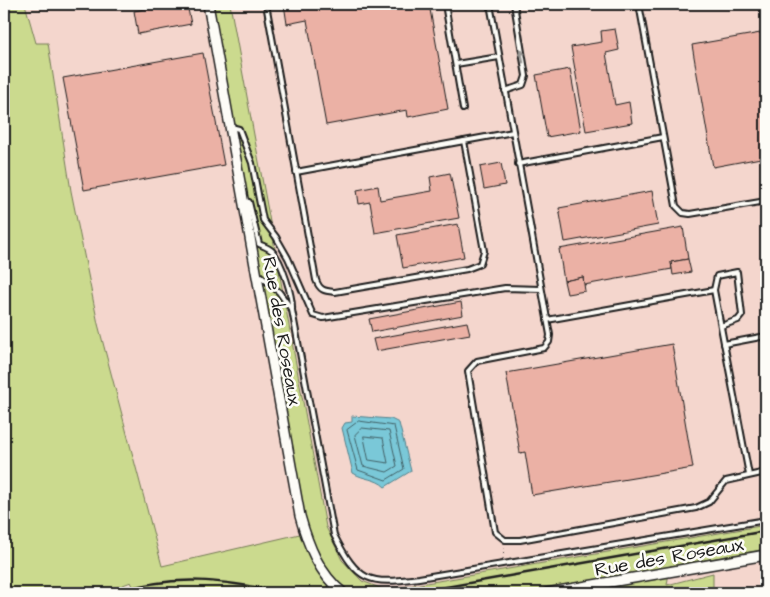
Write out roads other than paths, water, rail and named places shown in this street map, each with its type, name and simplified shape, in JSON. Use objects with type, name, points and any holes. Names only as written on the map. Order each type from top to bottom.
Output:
[{"type":"street","name":"Rue des Roseaux","points":[[208,4],[305,533],[315,558],[343,593]]},
{"type":"street","name":"Rue des Roseaux","points":[[547,593],[766,555]]},
{"type":"lane","points":[[266,4],[318,287],[324,291],[336,292],[467,269],[480,264],[484,251],[464,141]]},
{"type":"lane","points":[[446,4],[464,109]]},
{"type":"lane","points":[[491,4],[550,339],[544,348],[477,361],[468,371],[494,528],[498,536],[505,540],[520,540],[696,508],[709,502],[726,481],[766,472]]},
{"type":"lane","points":[[505,91],[523,85],[526,76],[514,4]]},
{"type":"lane","points":[[639,4],[674,201],[679,210],[690,214],[766,201]]},
{"type":"lane","points":[[456,64],[499,57]]},
{"type":"lane","points":[[230,127],[240,129],[252,163],[263,220],[276,236],[288,258],[313,315],[323,318],[505,288],[541,289]]},
{"type":"lane","points":[[296,172],[513,132]]},
{"type":"lane","points":[[518,164],[663,137]]},
{"type":"lane","points":[[244,201],[249,202],[259,244],[271,250],[280,262],[293,301],[292,310],[334,535],[346,559],[361,573],[375,581],[386,583],[766,520]]},
{"type":"lane","points":[[256,272],[279,292],[292,310]]},
{"type":"lane","points":[[721,326],[738,320],[742,315],[737,272],[717,276],[714,290],[749,475]]},
{"type":"lane","points":[[547,320],[714,290]]},
{"type":"lane","points":[[724,344],[766,336]]},
{"type":"water","points":[[352,416],[391,419],[399,423],[411,471],[385,487],[378,482],[353,473],[342,428],[345,423],[352,422]]},
{"type":"railway","points":[[412,593],[766,531]]},
{"type":"railway","points":[[113,593],[136,587],[179,581],[220,582],[286,593]]}]
